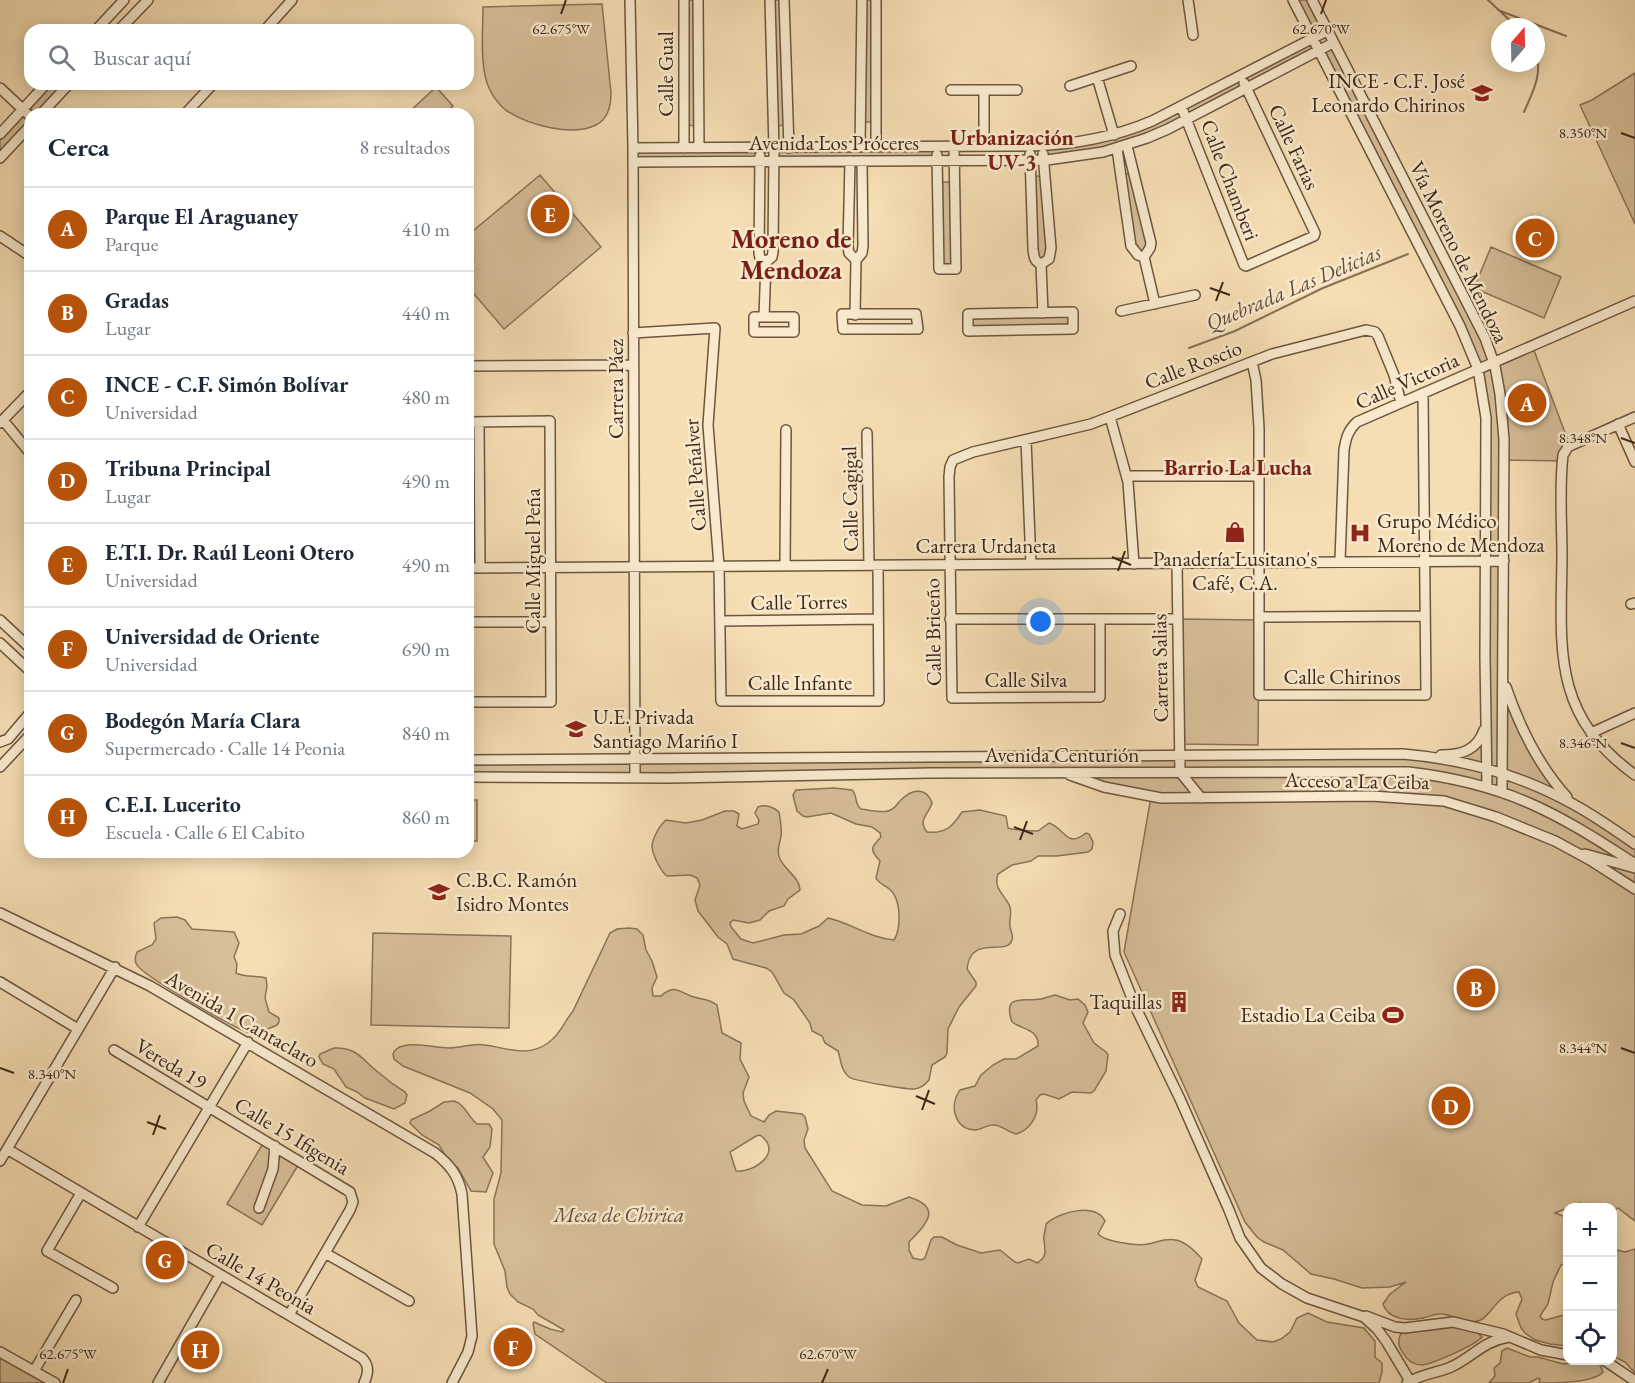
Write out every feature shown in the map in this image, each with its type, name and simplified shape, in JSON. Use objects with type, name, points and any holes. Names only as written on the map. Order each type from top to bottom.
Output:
[{"type":"street","points":[[102,24],[124,0]]},
{"type":"street","points":[[125,24],[147,0]]},
{"type":"street","points":[[270,24],[292,0]]},
{"type":"street","name":"Carrera Páez","points":[[630,0],[633,148],[635,778]]},
{"type":"street","name":"Calle Gual","points":[[684,0],[684,148]]},
{"type":"street","name":"Calle Gual","points":[[698,0],[699,148]]},
{"type":"street","points":[[764,317],[766,262],[772,257],[773,252],[774,148],[770,0]]},
{"type":"street","points":[[784,0],[789,148]]},
{"type":"street","points":[[860,147],[862,0]]},
{"type":"street","points":[[876,0],[876,147]]},
{"type":"street","points":[[1188,0],[1193,35]]},
{"type":"street","name":"Vía Moreno de Mendoza","points":[[1293,0],[1460,326],[1478,369],[1485,406],[1487,437],[1487,787]]},
{"type":"street","name":"Vía Moreno de Mendoza","points":[[1312,0],[1476,320],[1493,362],[1500,394],[1503,430],[1502,791]]},
{"type":"street","name":"Avenida Los Próceres","points":[[633,148],[1042,146],[1081,142],[1114,135],[1145,123],[1327,31]]},
{"type":"street","name":"Avenida Los Próceres","points":[[633,162],[1044,160],[1077,157],[1127,146],[1168,129],[1333,43]]},
{"type":"street","points":[[1070,86],[1131,66]]},
{"type":"street","name":"Calle Farias","points":[[1240,75],[1315,233],[1314,236],[1246,266]]},
{"type":"street","points":[[1097,77],[1114,135]]},
{"type":"street","points":[[0,88],[24,111]]},
{"type":"street","points":[[29,108],[42,90]]},
{"type":"street","points":[[47,108],[63,90]]},
{"type":"street","points":[[191,108],[207,90]]},
{"type":"street","points":[[951,90],[1017,90]]},
{"type":"street","points":[[984,90],[984,146]]},
{"type":"street","name":"Calle Chamberi","points":[[1181,106],[1246,266]]},
{"type":"street","points":[[0,134],[24,115]]},
{"type":"street","points":[[0,158],[24,132]]},
{"type":"street","points":[[937,146],[939,269],[956,269],[954,146]]},
{"type":"street","points":[[1029,146],[1034,259],[1041,264]]},
{"type":"street","points":[[1041,264],[1049,259],[1051,248],[1042,146]]},
{"type":"street","points":[[1127,146],[1151,243],[1144,257],[1155,304]]},
{"type":"street","points":[[760,148],[759,253],[760,258],[766,262]]},
{"type":"street","points":[[1117,149],[1131,246],[1138,255],[1144,257]]},
{"type":"street","points":[[850,161],[848,247],[849,253],[856,260]]},
{"type":"street","points":[[855,315],[856,260],[862,253],[863,246],[862,161]]},
{"type":"street","points":[[0,236],[24,252]]},
{"type":"street","points":[[1041,264],[1043,313]]},
{"type":"street","points":[[1121,311],[1195,295]]},
{"type":"street","name":"Calle Victoria","points":[[1340,561],[1344,450],[1352,426],[1635,301]]},
{"type":"street","points":[[1073,312],[1073,329],[968,331],[968,314],[1043,313],[1073,312]]},
{"type":"street","points":[[916,314],[918,329],[842,329],[842,315],[855,315],[916,314]]},
{"type":"street","name":"Calle Peñalver","points":[[633,333],[715,328],[708,425],[719,566],[721,701]]},
{"type":"street","name":"Calle Roscio","points":[[953,460],[965,455],[1091,424],[1290,349],[1371,331],[1378,336],[1386,352],[1401,403]]},
{"type":"street","points":[[1252,362],[1258,398],[1258,616],[1425,616],[1423,393]]},
{"type":"street","points":[[474,366],[633,365]]},
{"type":"street","points":[[24,398],[2,421],[24,446]]},
{"type":"street","points":[[1110,417],[1127,476],[1134,564]]},
{"type":"street","points":[[1635,417],[1572,445],[1565,451],[1562,461],[1561,651],[1568,687],[1583,721],[1607,752],[1635,775]]},
{"type":"street","name":"Calle Miguel Peña","points":[[474,702],[551,702],[550,421],[479,422]]},
{"type":"street","points":[[474,422],[479,422],[480,568]]},
{"type":"street","points":[[1618,424],[1635,462]]},
{"type":"street","points":[[785,566],[786,430]]},
{"type":"street","name":"Calle Cagigal","points":[[867,433],[873,565],[878,619],[879,701]]},
{"type":"street","points":[[1026,440],[1031,564]]},
{"type":"street","name":"Calle Briceño","points":[[952,698],[950,467],[953,460]]},
{"type":"street","points":[[1127,476],[1259,476]]},
{"type":"street","points":[[474,503],[480,503]]},
{"type":"street","name":"Carrera Urdaneta","points":[[474,568],[1504,561]]},
{"type":"street","name":"Carrera Salias","points":[[1176,563],[1180,772]]},
{"type":"street","name":"Calle Chirinos","points":[[1258,616],[1259,695],[1426,695],[1425,616]]},
{"type":"street","name":"Calle Torres","points":[[720,621],[878,619]]},
{"type":"street","points":[[950,619],[1177,619]]},
{"type":"street","name":"Calle Silva","points":[[952,698],[1100,698],[1100,619]]},
{"type":"street","points":[[0,620],[24,642]]},
{"type":"street","points":[[474,622],[551,622]]},
{"type":"street","points":[[0,643],[24,665]]},
{"type":"street","points":[[1503,679],[1527,740],[1556,786],[1572,803]]},
{"type":"street","name":"Calle Infante","points":[[721,701],[879,701]]},
{"type":"street","points":[[1591,732],[1635,713]]},
{"type":"street","points":[[0,742],[8,739],[24,720]]},
{"type":"street","points":[[1412,755],[1450,755],[1470,750],[1481,737],[1486,725]]},
{"type":"street","points":[[0,767],[24,741]]},
{"type":"street","name":"Avenida Centurión","points":[[474,760],[1412,755],[1487,769],[1538,786],[1572,803],[1635,844]]},
{"type":"street","name":"Avenida Centurión","points":[[474,777],[635,778],[1390,771],[1449,777],[1502,791],[1567,820],[1635,866]]},
{"type":"street","points":[[1180,772],[1201,798]]},
{"type":"street","name":"Acceso a La Ceiba","points":[[1064,773],[1104,787],[1145,796],[1167,798],[1379,796],[1432,799],[1505,821],[1571,850],[1635,889]]},
{"type":"street","points":[[1571,850],[1635,866]]},
{"type":"street","name":"Avenida 1 Cantaclaro","points":[[0,913],[114,967],[248,1042],[435,1154],[455,1173],[462,1194],[472,1336],[468,1352],[452,1383]]},
{"type":"street","points":[[1120,914],[1113,931],[1112,941],[1115,955],[1135,1006],[1180,1099],[1240,1238],[1261,1268],[1282,1284],[1307,1298],[1364,1317],[1405,1328],[1453,1322],[1495,1332],[1541,1350],[1563,1354]]},
{"type":"street","points":[[0,1161],[114,967]]},
{"type":"street","points":[[0,982],[78,1029]]},
{"type":"street","points":[[138,1227],[248,1042]]},
{"type":"street","name":"Vereda 19","points":[[114,1050],[210,1108]]},
{"type":"street","name":"Calle 15 Ifigenia","points":[[210,1108],[346,1189],[353,1199],[350,1210],[326,1253]]},
{"type":"street","points":[[259,1208],[273,1169],[275,1146]]},
{"type":"street","name":"Calle 14 Peonia","points":[[7,1149],[362,1358],[368,1369],[364,1383]]},
{"type":"street","points":[[81,1193],[47,1251],[113,1288]]},
{"type":"street","points":[[289,1315],[326,1253],[409,1301]]},
{"type":"street","points":[[158,1383],[220,1275]]},
{"type":"street","points":[[34,1371],[76,1300]]},
{"type":"street","points":[[1364,1317],[1386,1341],[1409,1382],[1459,1363],[1493,1340],[1509,1337]]},
{"type":"street","points":[[0,1352],[55,1383]]},
{"type":"street","points":[[1611,1365],[1635,1382]]},
{"type":"green space","points":[[684,0],[698,0],[699,125],[684,126]]},
{"type":"green space","points":[[770,0],[784,0],[788,125],[773,126]]},
{"type":"green space","points":[[862,0],[876,0],[876,122],[861,122]]},
{"type":"green space","name":"Estadio La Ceiba","points":[[1293,0],[1312,0],[1327,31],[1313,38],[1318,50],[1333,43],[1493,362],[1532,345],[1570,446],[1562,461],[1504,460],[1503,679],[1519,724],[1572,803],[1635,844],[1635,1221],[1617,1208],[1617,1203],[1563,1203],[1563,1210],[1555,1213],[1563,1216],[1563,1264],[1553,1282],[1548,1304],[1540,1316],[1546,1320],[1563,1315],[1563,1346],[1535,1340],[1525,1333],[1516,1314],[1522,1299],[1519,1292],[1511,1293],[1499,1301],[1486,1316],[1474,1322],[1439,1314],[1423,1318],[1400,1318],[1389,1313],[1383,1304],[1390,1294],[1406,1282],[1390,1287],[1362,1288],[1311,1274],[1283,1250],[1257,1237],[1245,1222],[1124,952],[1151,797],[1064,773],[474,777],[474,760],[1433,755],[1470,750],[1486,725],[1487,437],[1478,369],[1318,51],[1147,138],[1044,160],[1042,146],[1114,135],[1312,39]]},
{"type":"green space","points":[[602,4],[611,93],[609,107],[603,119],[596,125],[586,128],[563,130],[527,121],[502,107],[491,93],[484,72],[483,7]]},
{"type":"green space","points":[[1635,73],[1635,224],[1580,105]]},
{"type":"green space","points":[[40,90],[63,90],[47,108],[24,108],[24,132],[0,158],[0,134]]},
{"type":"green space","points":[[433,90],[439,90],[453,106],[451,108],[413,108]]},
{"type":"green space","points":[[937,146],[937,161],[774,161],[774,148]]},
{"type":"green space","points":[[633,148],[760,148],[760,161],[633,162]]},
{"type":"green space","points":[[1134,173],[1151,243],[1148,253],[1133,251],[1120,175]]},
{"type":"green space","points":[[540,175],[601,247],[504,329],[474,294],[474,230]]},
{"type":"green space","points":[[1030,176],[1045,176],[1050,255],[1036,262]]},
{"type":"green space","points":[[938,182],[955,182],[956,269],[939,269]]},
{"type":"green space","points":[[1491,247],[1561,277],[1544,318],[1474,288]]},
{"type":"green space","points":[[1073,312],[1073,329],[968,331],[968,314]]},
{"type":"green space","points":[[1177,619],[1259,620],[1258,745],[1179,744]]},
{"type":"green space","points":[[834,788],[852,790],[857,805],[861,809],[879,812],[893,809],[906,795],[915,791],[923,792],[932,803],[923,820],[927,832],[939,832],[948,828],[962,812],[980,810],[1006,816],[1010,829],[1038,831],[1049,823],[1070,838],[1074,839],[1086,833],[1089,834],[1093,842],[1092,849],[1088,852],[1038,856],[1031,861],[1012,865],[998,874],[998,888],[1010,907],[1012,940],[1009,945],[1003,947],[982,948],[970,958],[967,969],[976,982],[976,986],[959,1007],[948,1029],[945,1057],[932,1065],[929,1080],[918,1088],[908,1089],[860,1081],[846,1075],[838,1051],[825,1043],[822,1036],[812,1031],[810,1023],[794,1000],[784,993],[772,972],[766,968],[733,959],[727,944],[718,937],[698,911],[695,900],[700,885],[697,878],[690,875],[667,876],[654,854],[652,846],[654,839],[666,820],[686,823],[702,820],[725,811],[734,811],[739,814],[737,826],[742,829],[758,824],[759,820],[755,813],[758,807],[772,807],[779,812],[781,833],[779,856],[798,882],[800,890],[788,899],[784,906],[769,911],[760,920],[749,923],[733,920],[730,923],[731,927],[741,939],[753,943],[784,935],[801,934],[819,926],[828,918],[885,939],[894,940],[899,923],[898,903],[891,890],[876,878],[880,861],[873,849],[881,837],[880,833],[872,827],[856,824],[831,813],[807,817],[797,811],[793,795],[796,790]]},
{"type":"green space","points":[[474,800],[477,800],[477,841],[474,841]]},
{"type":"green space","points":[[177,917],[185,920],[192,929],[234,932],[239,943],[234,957],[237,964],[236,973],[266,978],[265,998],[269,1012],[279,1018],[277,1025],[254,1033],[243,1030],[172,991],[137,965],[135,959],[137,952],[152,945],[156,939],[154,923],[161,918]]},
{"type":"green space","name":"Mesa de Chirica","points":[[617,929],[637,929],[643,935],[646,950],[657,977],[652,988],[653,996],[661,996],[670,990],[678,990],[717,1005],[722,1033],[741,1043],[740,1059],[749,1077],[743,1093],[744,1101],[751,1116],[764,1122],[776,1111],[802,1114],[808,1129],[804,1140],[805,1148],[832,1191],[862,1205],[886,1206],[909,1197],[926,1206],[929,1212],[928,1217],[909,1242],[909,1250],[913,1258],[921,1260],[925,1258],[931,1240],[934,1237],[942,1237],[981,1253],[1000,1250],[1015,1262],[1029,1259],[1037,1263],[1045,1253],[1046,1224],[1068,1213],[1085,1210],[1093,1212],[1105,1221],[1098,1234],[1107,1239],[1122,1243],[1143,1244],[1172,1240],[1180,1241],[1190,1247],[1202,1259],[1195,1280],[1198,1287],[1227,1301],[1239,1323],[1257,1340],[1273,1342],[1281,1339],[1290,1332],[1297,1318],[1308,1313],[1327,1322],[1364,1328],[1375,1341],[1375,1357],[1382,1363],[1379,1383],[607,1383],[535,1334],[534,1322],[550,1329],[562,1332],[564,1330],[538,1315],[533,1309],[518,1302],[507,1287],[505,1271],[494,1244],[494,1199],[501,1173],[502,1120],[493,1109],[470,1093],[403,1066],[394,1059],[393,1054],[400,1047],[409,1045],[449,1048],[480,1045],[525,1051],[540,1048],[556,1036],[573,1011],[610,933]],"holes":[[[760,1135],[769,1148],[764,1160],[751,1169],[736,1171],[730,1152],[756,1136]]]},
{"type":"green space","points":[[373,933],[511,936],[509,1028],[371,1025]]},
{"type":"green space","points":[[1055,995],[1070,1000],[1078,999],[1085,1005],[1088,1012],[1083,1023],[1094,1043],[1108,1055],[1106,1071],[1094,1091],[1091,1093],[1072,1092],[1059,1099],[1044,1094],[1040,1095],[1036,1100],[1037,1111],[1033,1121],[1026,1129],[1016,1134],[997,1125],[975,1130],[962,1125],[954,1109],[960,1090],[975,1086],[981,1075],[993,1065],[1004,1059],[1016,1059],[1038,1046],[1038,1040],[1033,1033],[1012,1022],[1010,1007],[1012,1003]]},
{"type":"green space","points":[[334,1048],[342,1048],[359,1055],[405,1092],[407,1095],[405,1103],[394,1109],[365,1098],[346,1087],[334,1069],[323,1064],[319,1057],[320,1054]]},
{"type":"green space","points":[[454,1101],[461,1105],[477,1124],[489,1124],[492,1129],[490,1147],[483,1157],[493,1173],[486,1192],[471,1191],[458,1168],[448,1160],[439,1145],[422,1135],[410,1123],[411,1120],[444,1102]]},
{"type":"green space","points":[[265,1140],[300,1162],[262,1225],[227,1204]]},
{"type":"green space","points":[[1635,1249],[1635,1373],[1625,1362],[1617,1358],[1617,1250],[1625,1252]]},
{"type":"green space","points":[[1452,1326],[1478,1333],[1482,1337],[1454,1354],[1422,1365],[1409,1360],[1400,1348],[1399,1340],[1402,1332]]},
{"type":"green space","points":[[1507,1348],[1530,1357],[1538,1357],[1563,1365],[1600,1365],[1603,1372],[1598,1376],[1574,1382],[1539,1383],[1538,1378],[1529,1383],[1489,1383],[1495,1376],[1494,1368],[1500,1363],[1502,1351]]},
{"type":"green space","points":[[0,1352],[54,1383],[0,1383]]},
{"type":"waterway","name":"Quebrada Las Delicias","points":[[1488,0],[1507,18]]},
{"type":"waterway","name":"Quebrada Las Delicias","points":[[1498,10],[1566,36]]},
{"type":"waterway","name":"Quebrada Las Delicias","points":[[1524,112],[1538,72]]},
{"type":"waterway","name":"Quebrada Las Delicias","points":[[1189,348],[1235,331],[1323,288],[1408,254]]},
{"type":"place","name":"INCE - C.F. José Leonardo Chirinos","points":[[1482,93]]},
{"type":"place","name":"E.T.I. Dr. Raúl Leoni Otero","points":[[550,214]]},
{"type":"place","name":"INCE - C.F. Simón Bolívar","points":[[1535,238]]},
{"type":"place","name":"Parque El Araguaney","points":[[1527,403]]},
{"type":"place","name":"Panadería Lusitano's Café, C.A.","points":[[1235,532]]},
{"type":"place","name":"Grupo Médico Moreno de Mendoza","points":[[1360,533]]},
{"type":"place","name":"U.E. Privada Santiago Mariño I","points":[[576,729]]},
{"type":"place","name":"C.B.C. Ramón Isidro Montes","points":[[439,892]]},
{"type":"place","name":"Gradas","points":[[1476,988]]},
{"type":"place","name":"Taquillas","points":[[1179,1002]]},
{"type":"place","name":"Estadio La Ceiba","points":[[1393,1015]]},
{"type":"place","name":"Tribuna Principal","points":[[1451,1106]]},
{"type":"place","name":"Bodegón María Clara","points":[[165,1260]]},
{"type":"place","name":"Universidad de Oriente","points":[[513,1347]]},
{"type":"place","name":"C.E.I. Lucerito","points":[[200,1350]]},
{"type":"district","name":"Urbanización UV-3","points":[[1012,150]]},
{"type":"district","name":"Moreno de Mendoza","points":[[791,254]]},
{"type":"district","name":"Barrio La Lucha","points":[[1238,467]]}]
